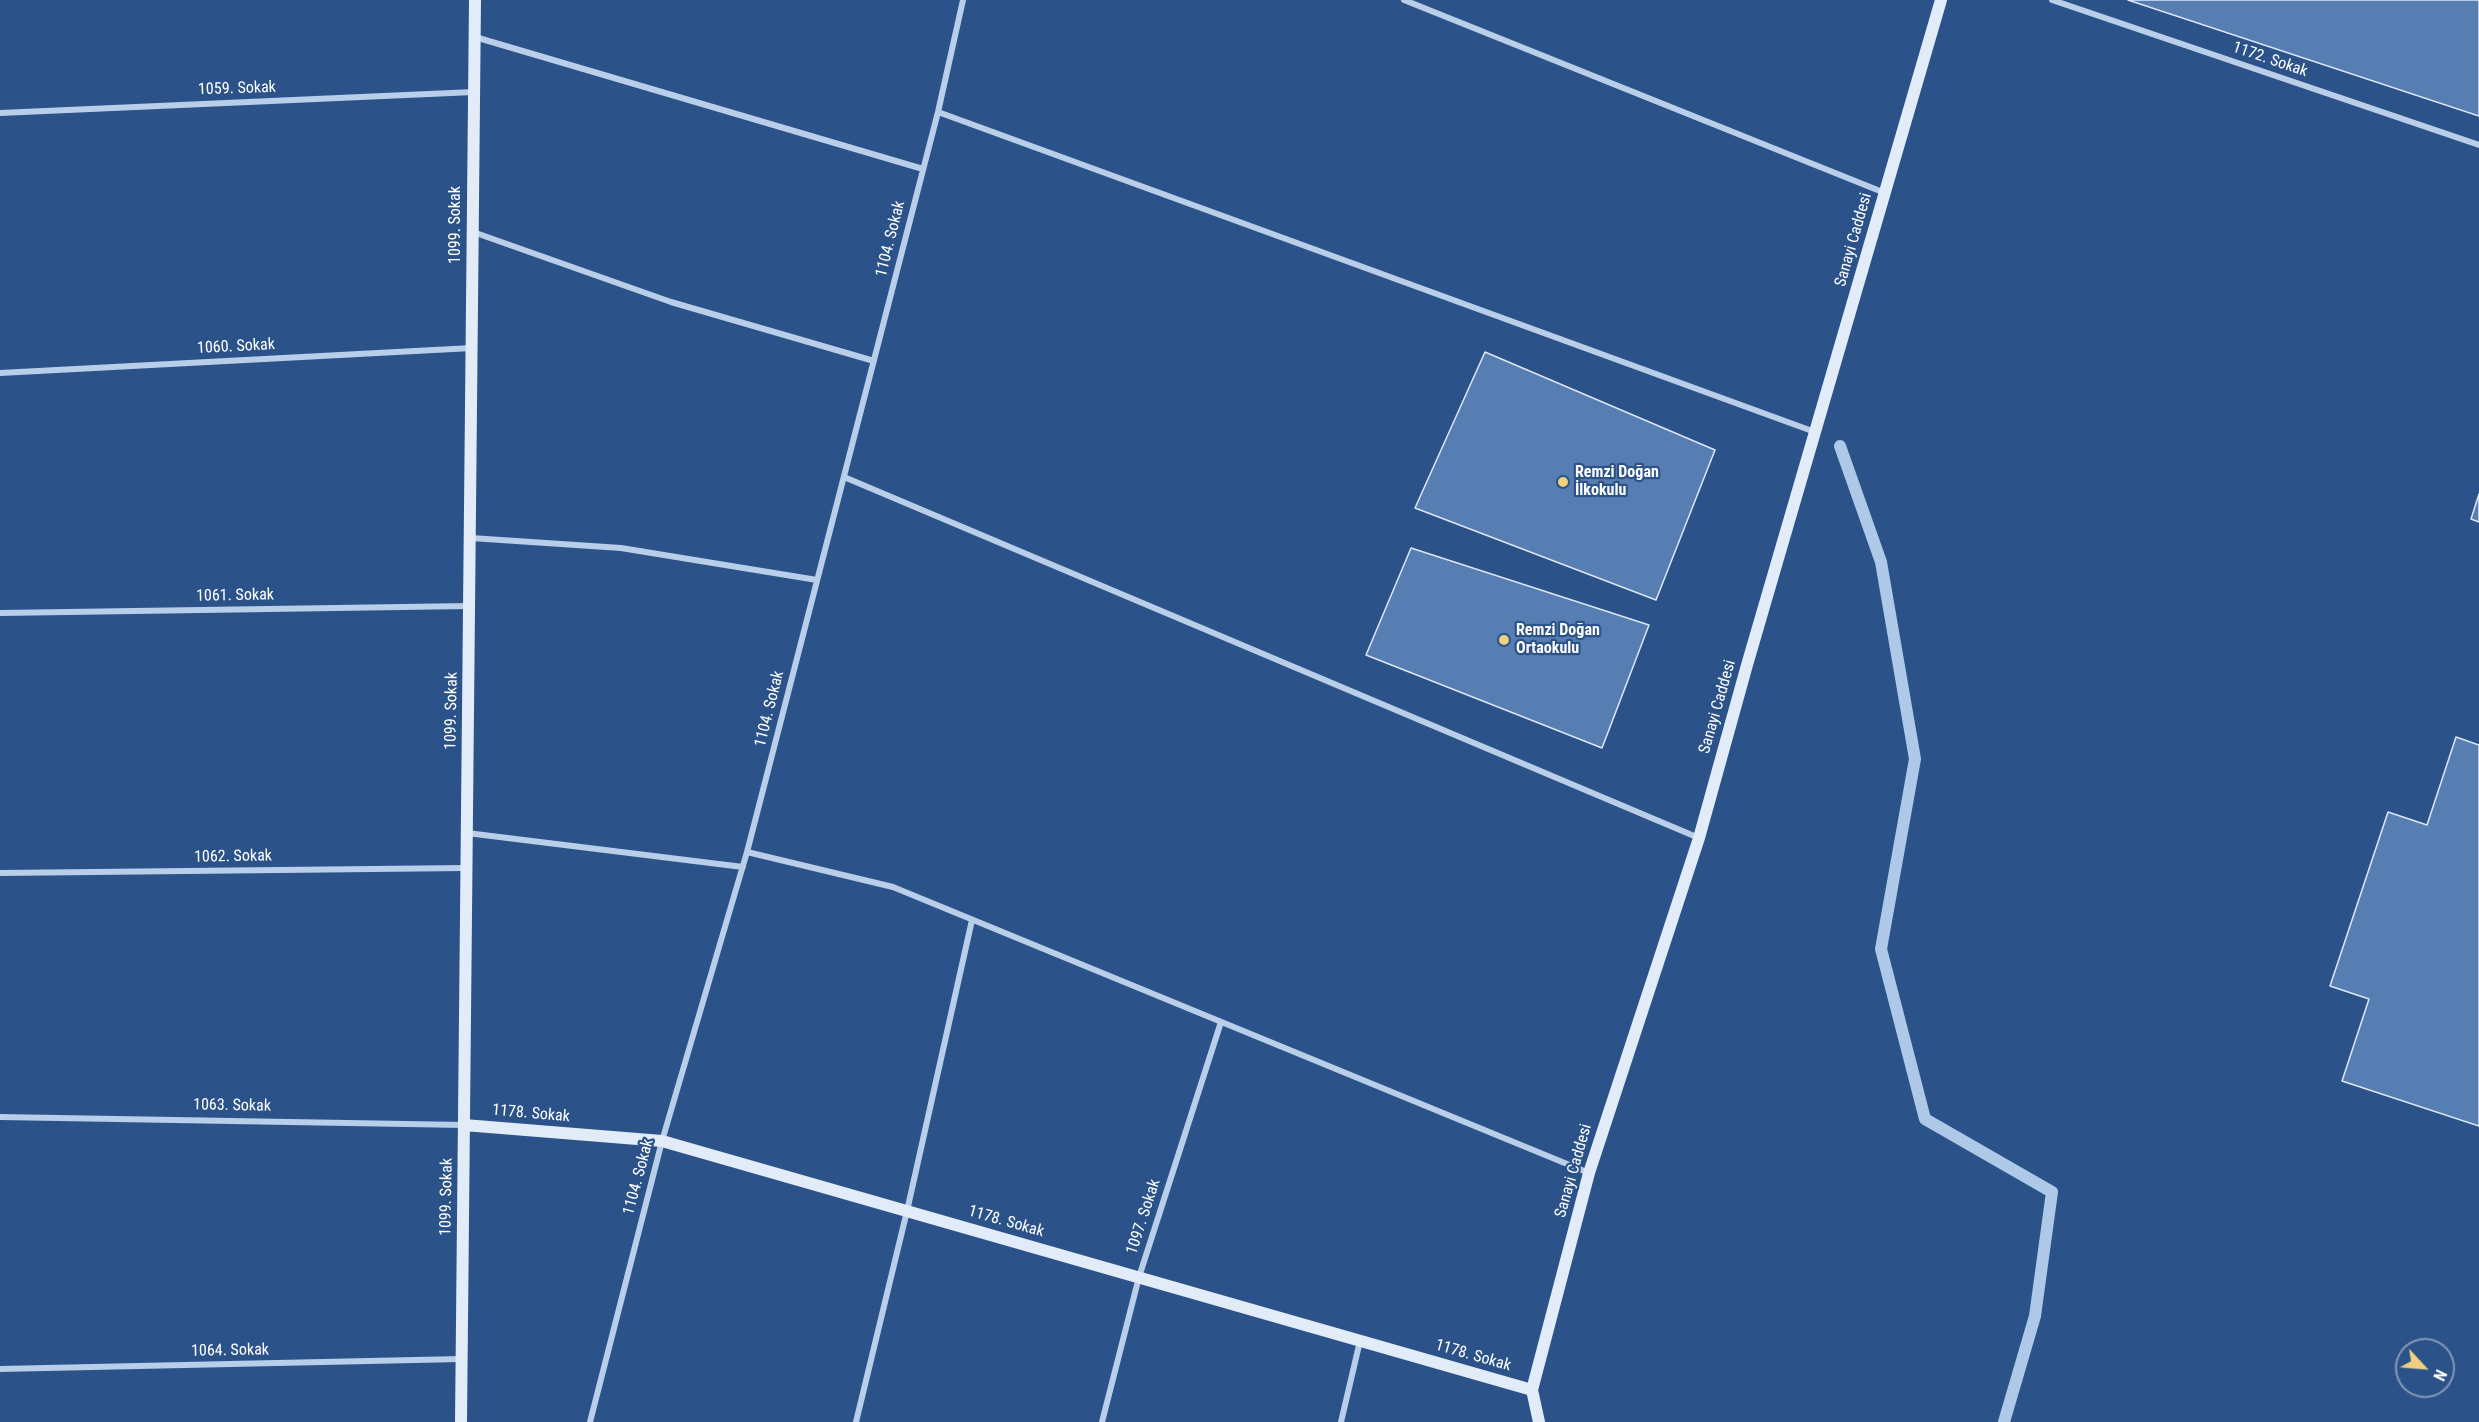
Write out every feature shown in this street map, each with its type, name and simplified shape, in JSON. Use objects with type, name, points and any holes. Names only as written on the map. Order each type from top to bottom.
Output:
[{"type":"street","name":"1099. Sokak","points":[[461,1422],[475,0]]},
{"type":"street","name":"1104. Sokak","points":[[590,1422],[662,1141],[747,852],[938,112],[963,0]]},
{"type":"street","points":[[1404,0],[1885,193]]},
{"type":"street","name":"Sanayi Caddesi","points":[[1539,1422],[1532,1390],[1589,1173],[1699,838],[1941,0]]},
{"type":"street","name":"1172. Sokak","points":[[2052,0],[2479,145]]},
{"type":"street","points":[[475,37],[923,169]]},
{"type":"street","name":"1059. Sokak","points":[[0,113],[474,92]]},
{"type":"street","points":[[938,112],[1815,432]]},
{"type":"street","points":[[473,232],[671,302],[874,361]]},
{"type":"street","name":"1060. Sokak","points":[[0,373],[472,348]]},
{"type":"street","points":[[844,477],[1699,838]]},
{"type":"street","points":[[471,538],[621,548],[818,580]]},
{"type":"street","name":"1061. Sokak","points":[[0,613],[470,606]]},
{"type":"street","points":[[467,833],[742,867]]},
{"type":"street","points":[[747,852],[893,887],[1589,1173]]},
{"type":"street","name":"1062. Sokak","points":[[0,873],[467,868]]},
{"type":"street","points":[[856,1422],[907,1211],[972,920]]},
{"type":"street","name":"1097. Sokak","points":[[1102,1422],[1139,1277],[1221,1022]]},
{"type":"street","name":"1063. Sokak","points":[[0,1117],[464,1125]]},
{"type":"street","name":"1178. Sokak","points":[[464,1125],[662,1141],[1532,1390]]},
{"type":"street","points":[[1341,1422],[1360,1341]]},
{"type":"street","name":"1064. Sokak","points":[[0,1369],[461,1359]]},
{"type":"building","points":[[2128,0],[2479,0],[2479,116]]},
{"type":"building","name":"Remzi Doğan İlkokulu","points":[[1485,352],[1715,450],[1656,600],[1415,508]]},
{"type":"building","points":[[2479,494],[2479,522],[2471,519]]},
{"type":"building","name":"Remzi Doğan Ortaokulu","points":[[1411,548],[1649,625],[1602,748],[1366,655]]},
{"type":"building","points":[[2456,737],[2479,745],[2479,1126],[2342,1081],[2369,999],[2330,986],[2388,812],[2427,825]]},
{"type":"waterway","points":[[1840,446],[1881,562],[1915,759],[1881,949],[1925,1119],[2052,1192],[2035,1316],[2004,1422]]},
{"type":"place","name":"Remzi Doğan İlkokulu","points":[[1563,482]]},
{"type":"place","name":"Remzi Doğan Ortaokulu","points":[[1504,640]]}]
